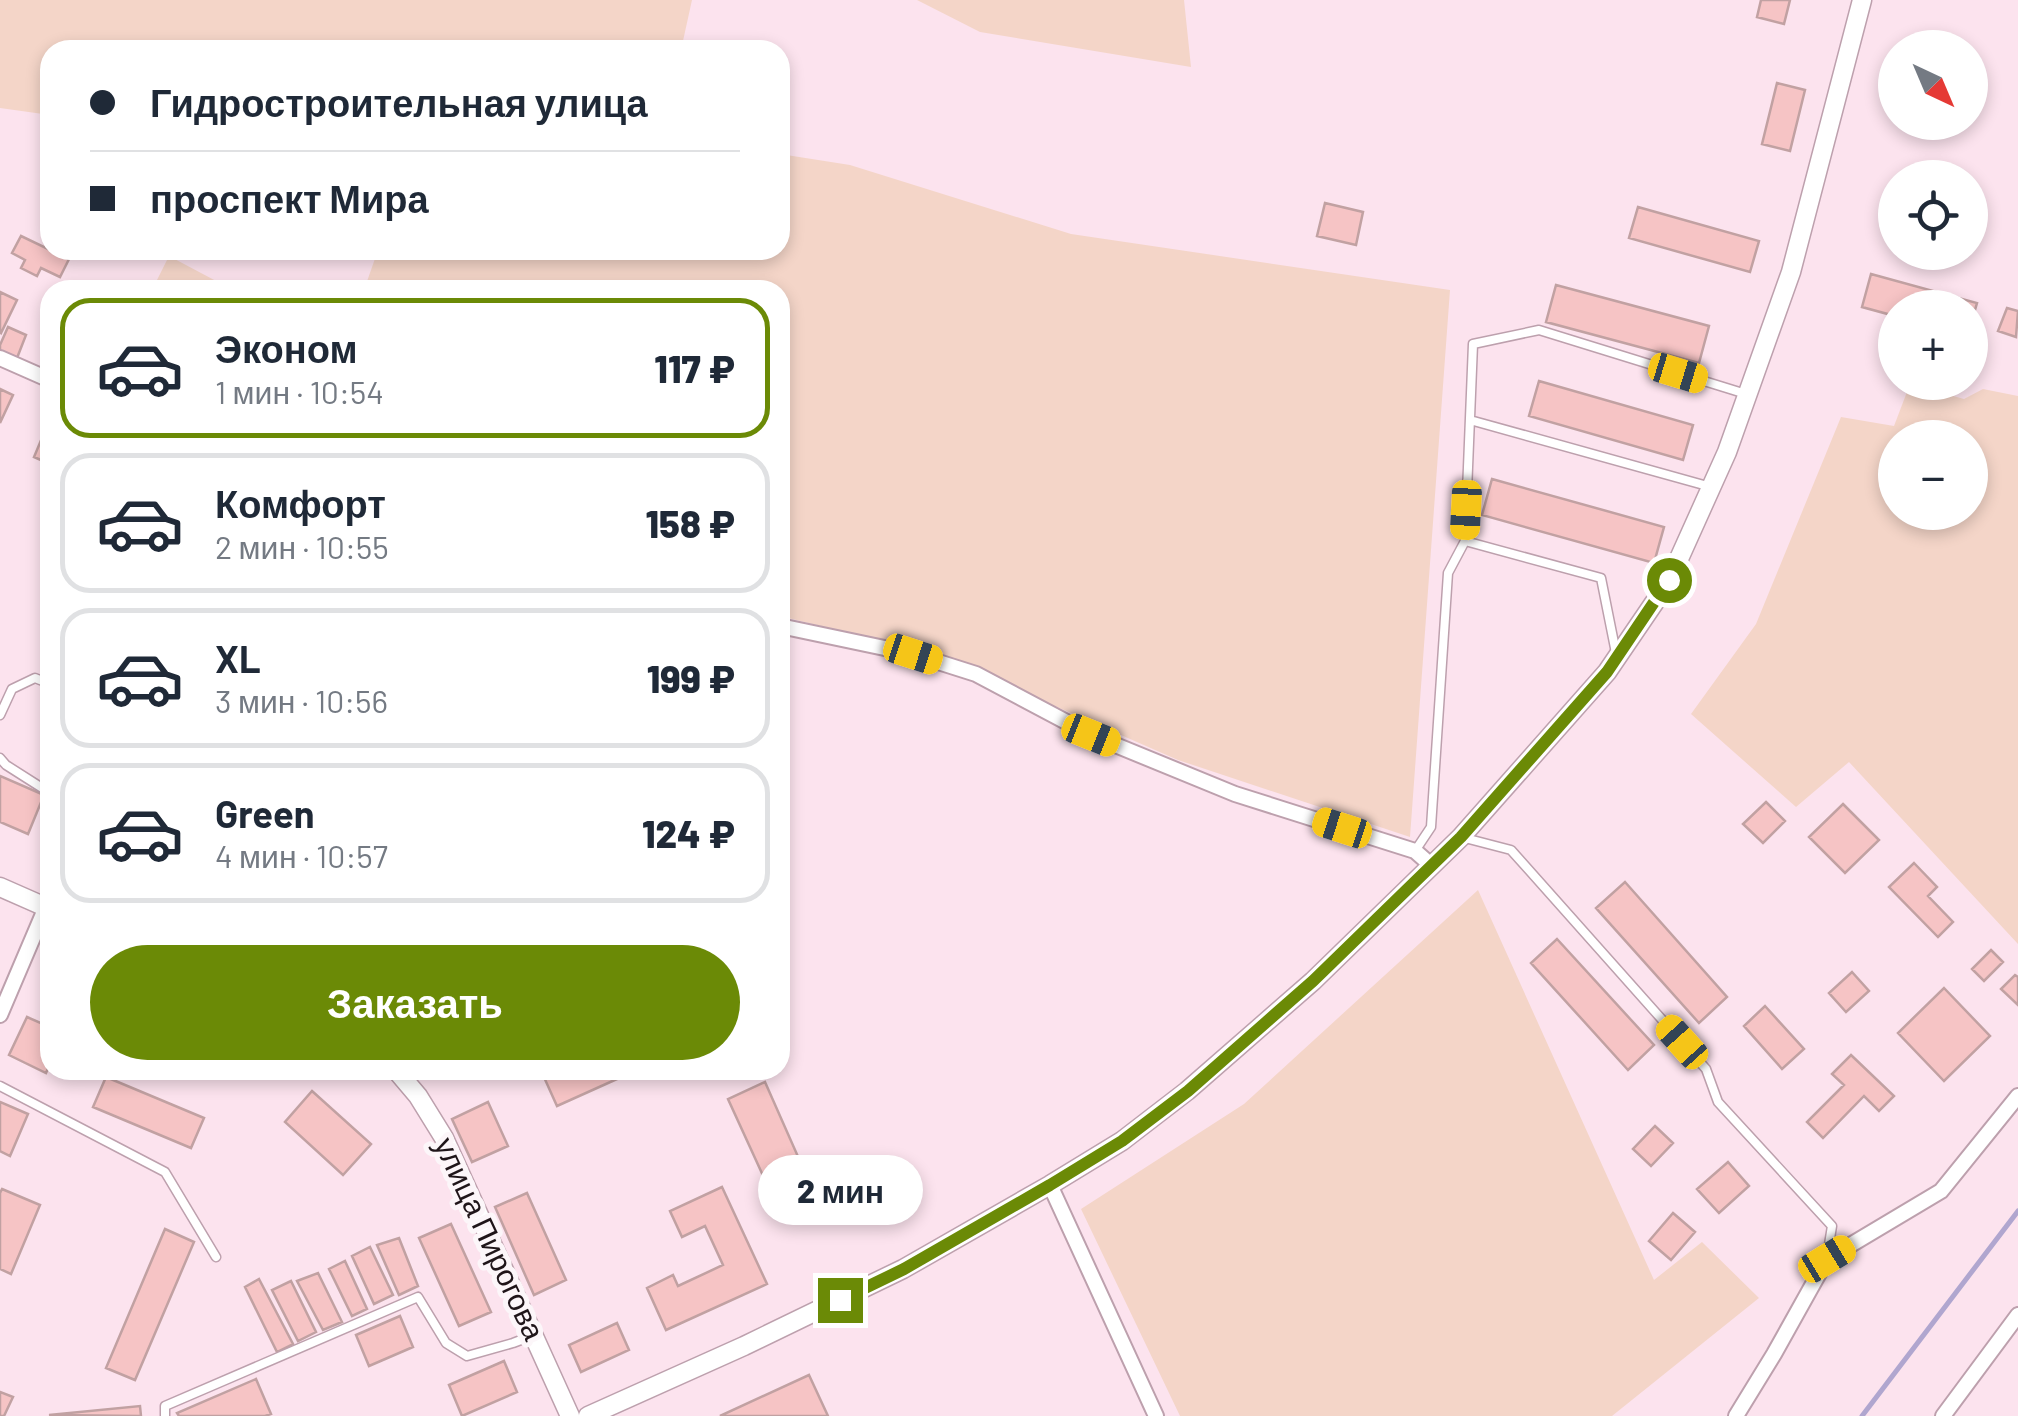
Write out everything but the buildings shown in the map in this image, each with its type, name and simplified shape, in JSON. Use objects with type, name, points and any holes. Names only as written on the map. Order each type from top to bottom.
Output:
[{"type":"street","points":[[588,1416],[904,1269],[1122,1141],[1188,1091],[1313,981],[1461,837],[1607,672],[1669,580],[1727,452],[1792,272],[1862,0]]},
{"type":"street","points":[[0,358],[40,376]]},
{"type":"street","points":[[790,628],[913,654],[976,674],[1091,735],[1236,794],[1415,851],[1432,866]]},
{"type":"street","points":[[0,887],[40,901]]},
{"type":"street","points":[[0,1015],[40,924]]},
{"type":"street","name":"улица Пирогова","points":[[404,1080],[444,1138],[570,1416]]},
{"type":"street","points":[[1736,1416],[1827,1259],[1941,1191],[2018,1096]]},
{"type":"street","points":[[1050,1185],[1156,1416]]},
{"type":"street","points":[[1943,1416],[2018,1315]]},
{"type":"lane","points":[[1415,851],[1431,827],[1448,573],[1464,541],[1473,344],[1538,330],[1748,394]]},
{"type":"lane","points":[[1470,420],[1711,487]]},
{"type":"lane","points":[[1464,541],[1601,578],[1617,658]]},
{"type":"lane","points":[[0,715],[12,689],[35,678],[40,680]]},
{"type":"lane","points":[[0,758],[40,787]]},
{"type":"lane","points":[[1461,837],[1511,850],[1706,1069],[1718,1102],[1832,1226],[1827,1259]]},
{"type":"lane","points":[[0,1086],[165,1172],[216,1257]]},
{"type":"lane","points":[[165,1416],[166,1406],[418,1297],[446,1343],[466,1356],[534,1335]]},
{"type":"shaded area","points":[[0,0],[692,0],[683,40],[40,40],[40,114],[0,108]]},
{"type":"shaded area","points":[[917,0],[1184,0],[1191,67],[980,32]]},
{"type":"shaded area","points":[[790,156],[850,165],[1071,234],[1450,290],[1410,837],[1178,760],[936,654],[790,618],[790,280],[368,280],[374,260],[790,260]]},
{"type":"shaded area","points":[[167,260],[177,260],[214,280],[157,280]]},
{"type":"shaded area","points":[[1988,390],[2018,396],[2018,944],[1849,762],[1796,807],[1691,714],[1756,624],[1841,417],[1878,423],[1878,530],[1988,530],[1988,420],[1896,420],[1904,400],[1988,400]]},
{"type":"shaded area","points":[[1478,890],[1654,1280],[1702,1242],[1759,1298],[1612,1416],[1180,1416],[1081,1209],[1244,1104]]},
{"type":"waterway","points":[[1862,1416],[2018,1211]]},
{"type":"route","points":[[840,1300],[904,1269],[1050,1185],[1122,1141],[1188,1091],[1313,981],[1461,837],[1607,672],[1669,580]]}]
